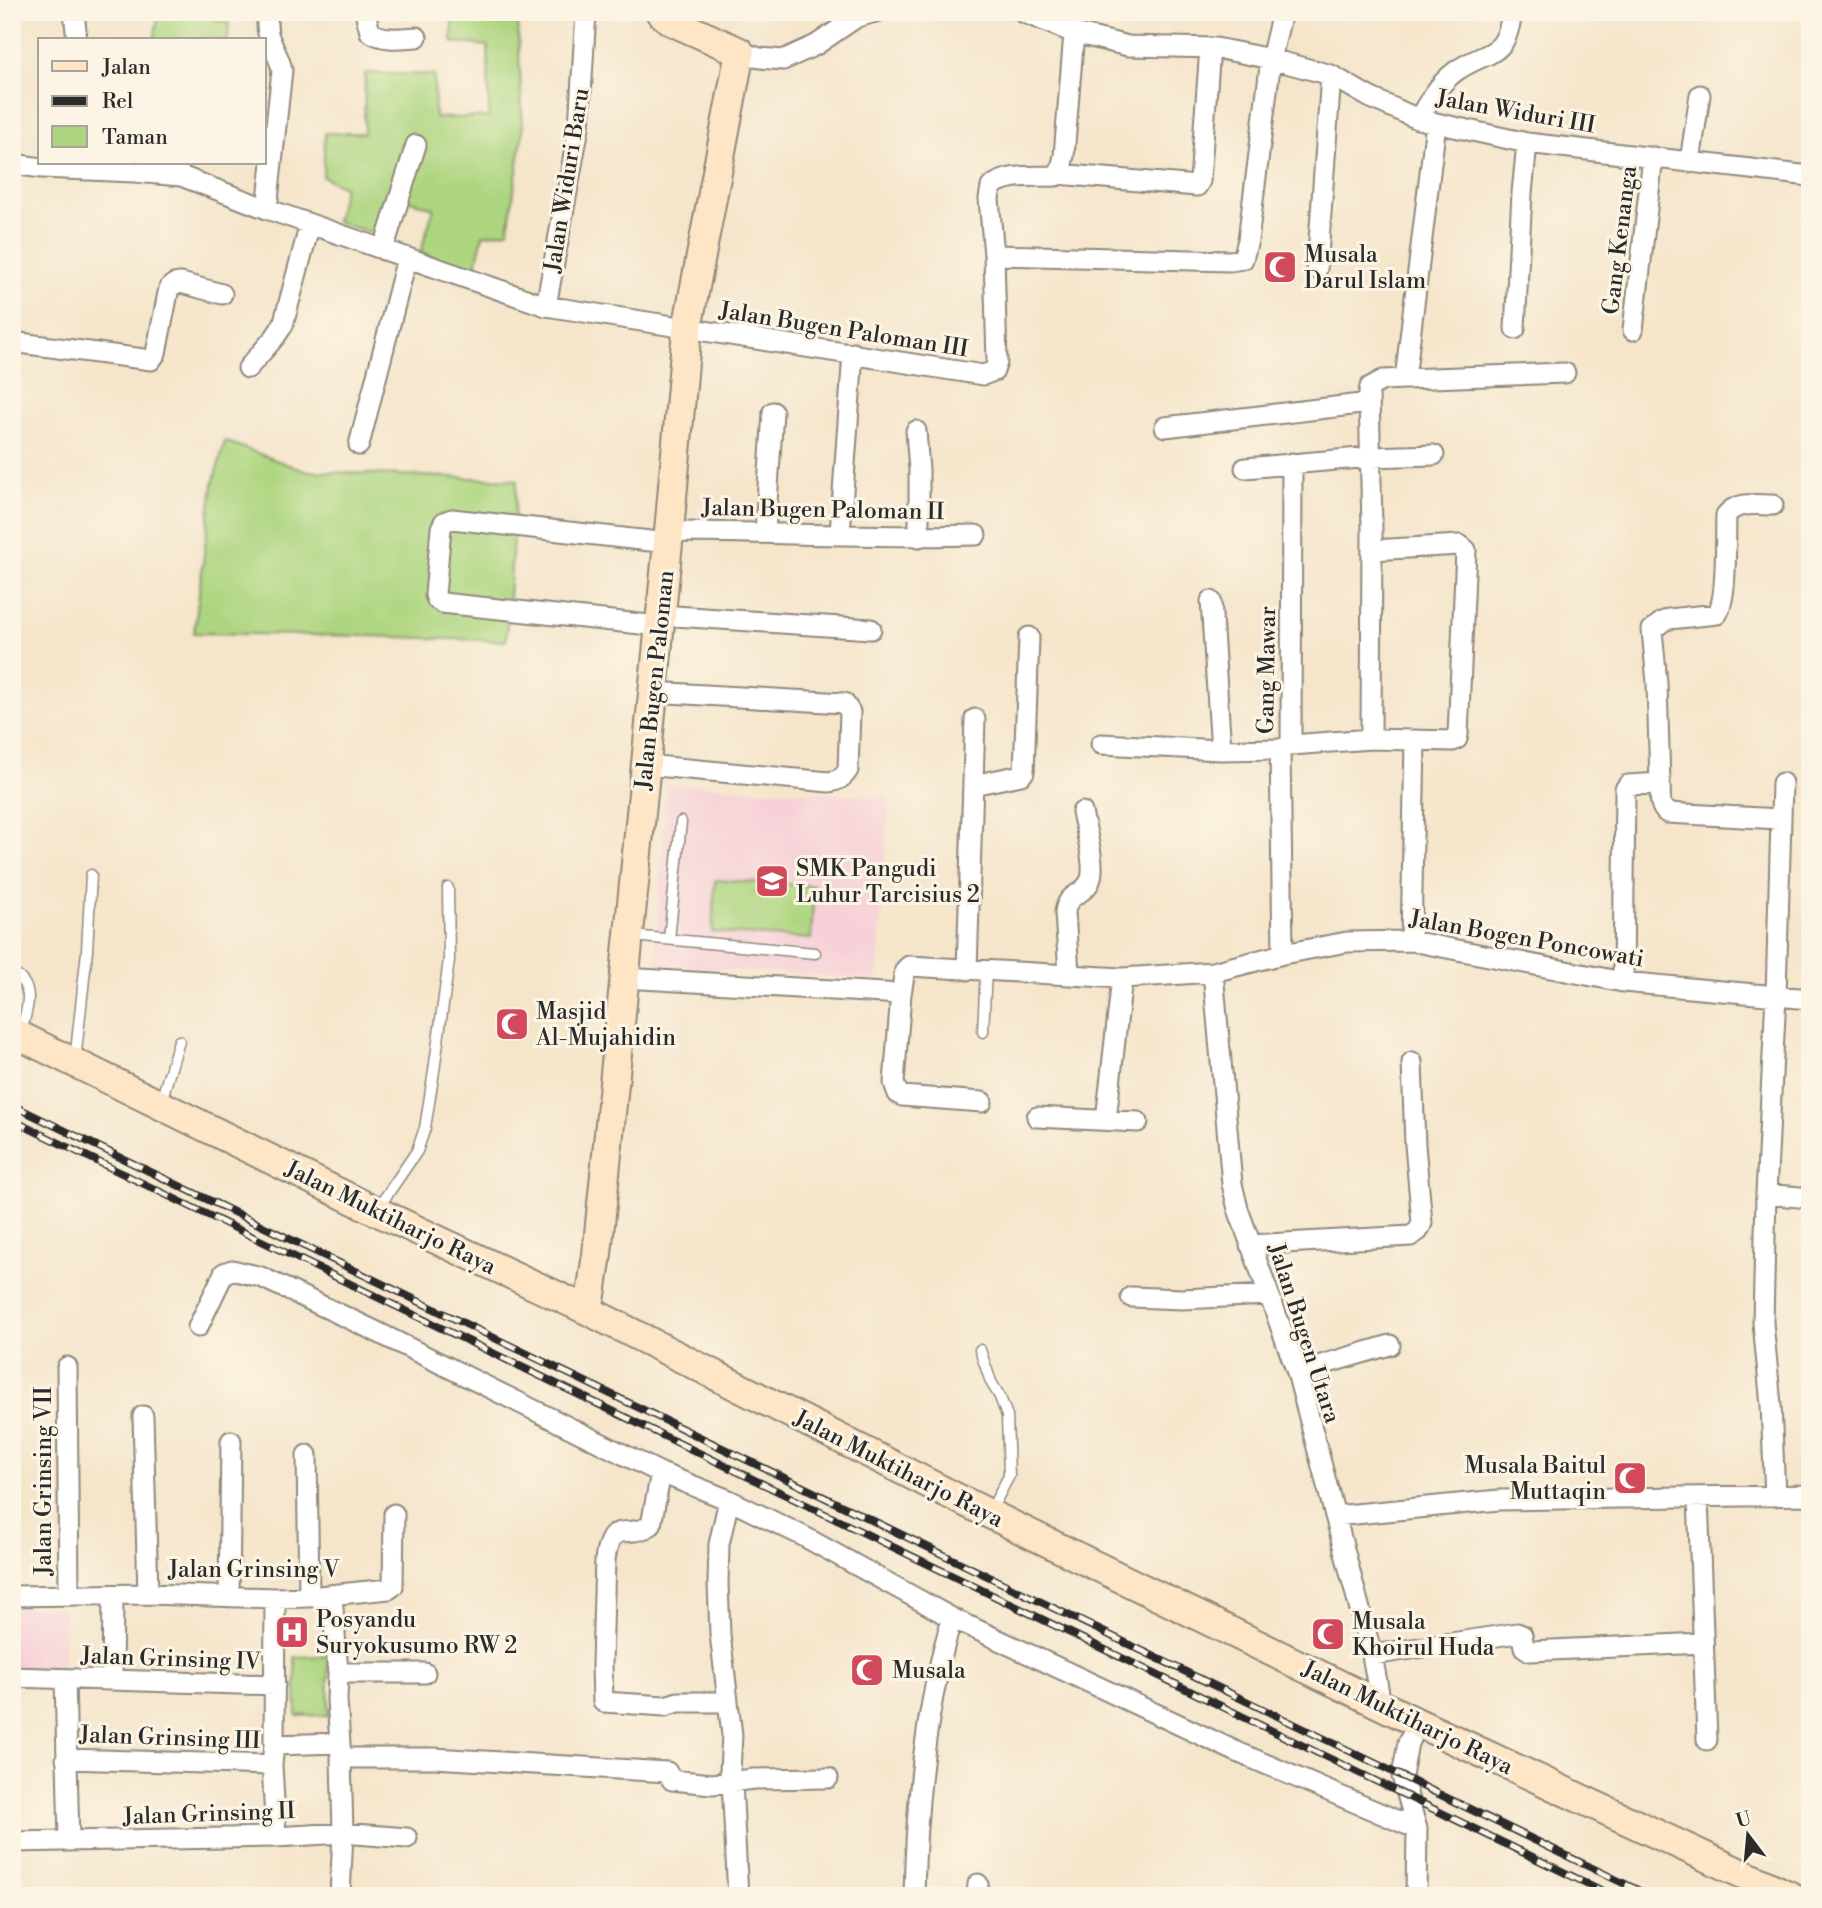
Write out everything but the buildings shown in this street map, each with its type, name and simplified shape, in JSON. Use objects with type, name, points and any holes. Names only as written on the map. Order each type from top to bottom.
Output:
[{"type":"street","points":[[74,12],[77,38]]},
{"type":"street","points":[[267,12],[270,40],[280,59],[282,70],[267,209]]},
{"type":"street","points":[[365,12],[370,32],[378,37],[417,37]]},
{"type":"street","name":"Jalan Widuri Baru","points":[[546,306],[579,127],[586,12]]},
{"type":"street","points":[[660,12],[671,21],[740,52],[760,58],[783,60],[816,45],[847,17],[876,12]]},
{"type":"street","name":"Jalan Widuri III","points":[[1022,12],[1074,33],[1128,46],[1210,48],[1271,59],[1331,75],[1370,97],[1427,121],[1527,143],[1810,176]]},
{"type":"street","points":[[1210,48],[1200,181],[1197,186],[1058,174],[999,180],[991,187],[989,199],[994,255],[1230,261],[1243,258],[1248,240],[1271,59],[1282,12]]},
{"type":"street","points":[[1405,379],[1427,121],[1438,88],[1455,72],[1499,48],[1510,33],[1512,12]]},
{"type":"street","points":[[1058,174],[1064,156],[1074,33]]},
{"type":"street","name":"Jalan Bugen Paloman","points":[[587,1310],[597,1254],[687,329],[740,52]]},
{"type":"street","points":[[1317,269],[1331,75]]},
{"type":"street","points":[[1690,161],[1700,95]]},
{"type":"street","points":[[1515,329],[1521,193],[1527,143]]},
{"type":"street","points":[[383,250],[416,145]]},
{"type":"street","name":"Gang Kenanga","points":[[1633,330],[1653,157]]},
{"type":"street","name":"Jalan Bugen Paloman III","points":[[12,164],[73,166],[181,176],[310,225],[546,306],[983,375],[994,371],[997,362],[994,255]]},
{"type":"street","points":[[248,368],[283,325],[310,225]]},
{"type":"street","points":[[359,445],[407,258]]},
{"type":"street","points":[[12,342],[151,360],[156,353],[169,288],[180,284],[222,294]]},
{"type":"street","points":[[840,534],[853,353]]},
{"type":"street","points":[[1371,738],[1373,550],[1368,403],[1370,387],[1384,380],[1565,373]]},
{"type":"street","points":[[1165,427],[1368,403]]},
{"type":"street","points":[[765,532],[773,412]]},
{"type":"street","points":[[916,431],[919,537]]},
{"type":"street","points":[[1245,468],[1371,457],[1434,455]]},
{"type":"street","name":"Gang Mawar","points":[[1283,954],[1292,463]]},
{"type":"street","points":[[1773,505],[1738,506],[1726,515],[1722,608],[1717,614],[1670,619],[1652,630],[1663,811],[1780,819]]},
{"type":"street","name":"Jalan Bugen Paloman II","points":[[871,629],[659,621],[442,603],[435,595],[441,528],[444,522],[452,519],[668,538],[765,532],[919,537],[976,535]]},
{"type":"street","points":[[1101,744],[1222,750],[1286,747],[1371,738],[1415,741],[1457,739],[1466,550],[1460,545],[1373,550]]},
{"type":"street","points":[[1211,601],[1222,750]]},
{"type":"street","points":[[973,785],[1021,775],[1024,772],[1029,637]]},
{"type":"street","points":[[645,765],[828,782],[836,782],[848,770],[850,712],[844,703],[652,692]]},
{"type":"street","points":[[975,719],[973,785],[977,970]]},
{"type":"street","points":[[1411,940],[1415,741]]},
{"type":"street","points":[[1623,982],[1625,789],[1628,785],[1660,782]]},
{"type":"street","points":[[1774,1496],[1771,1405],[1763,1323],[1782,783]]},
{"type":"street","points":[[1069,974],[1066,903],[1075,893],[1087,886],[1092,871],[1082,812]]},
{"type":"street","name":"Jalan Bogen Poncowati","points":[[901,995],[905,970],[909,966],[1122,978],[1213,972],[1283,954],[1347,942],[1411,940],[1623,982],[1810,999]]},
{"type":"street","name":"Jalan Bugen Utara","points":[[1213,972],[1232,1184],[1250,1245],[1297,1373],[1372,1655],[1381,1704]]},
{"type":"street","points":[[624,978],[901,995],[894,1083],[898,1094],[982,1102]]},
{"type":"street","points":[[1106,1120],[1122,978]]},
{"type":"street","name":"Jalan Muktiharjo Raya","points":[[16,1034],[376,1212],[587,1310],[990,1514],[1418,1723],[1790,1896]]},
{"type":"street","points":[[1250,1245],[1411,1236],[1418,1231],[1422,1223],[1415,1145],[1412,1062]]},
{"type":"street","points":[[1037,1117],[1139,1122]]},
{"type":"street","points":[[1766,1194],[1810,1198]]},
{"type":"street","points":[[198,1327],[224,1273],[232,1270],[261,1278],[373,1329],[661,1473],[729,1500],[803,1536],[952,1618],[1235,1751],[1417,1829]]},
{"type":"street","points":[[1131,1297],[1182,1299],[1269,1295]]},
{"type":"street","points":[[1297,1373],[1390,1345]]},
{"type":"street","name":"Jalan Grinsing VII","points":[[67,1367],[69,1595]]},
{"type":"street","points":[[143,1416],[148,1594]]},
{"type":"street","points":[[229,1597],[231,1441]]},
{"type":"street","points":[[307,1455],[309,1597]]},
{"type":"street","points":[[661,1473],[651,1525],[644,1529],[622,1531],[613,1535],[607,1544],[603,1702],[664,1706],[678,1702],[727,1702]]},
{"type":"street","points":[[1335,1516],[1499,1500],[1810,1495]]},
{"type":"street","points":[[1698,1497],[1707,1740]]},
{"type":"street","points":[[729,1500],[719,1544],[718,1584],[720,1634],[732,1735],[730,1771],[738,1896]]},
{"type":"street","name":"Jalan Grinsing V","points":[[12,1596],[148,1594],[275,1598],[389,1589],[393,1586],[394,1514]]},
{"type":"street","points":[[112,1679],[113,1595]]},
{"type":"street","points":[[332,1595],[338,1673],[343,1833],[340,1896]]},
{"type":"street","points":[[275,1598],[273,1755],[276,1836]]},
{"type":"street","points":[[914,1896],[917,1818],[929,1709],[952,1618]]},
{"type":"street","points":[[1372,1655],[1511,1633],[1522,1635],[1524,1647],[1530,1651],[1703,1643]]},
{"type":"street","points":[[338,1673],[425,1673]]},
{"type":"street","name":"Jalan Grinsing IV","points":[[12,1677],[275,1685]]},
{"type":"street","points":[[65,1679],[69,1841]]},
{"type":"street","points":[[1416,1896],[1417,1829],[1402,1776],[1408,1743],[1418,1723]]},
{"type":"street","points":[[340,1751],[667,1772],[671,1780],[712,1784],[754,1779],[828,1778]]},
{"type":"street","name":"Jalan Grinsing III","points":[[66,1759],[340,1751]]},
{"type":"street","name":"Jalan Grinsing II","points":[[12,1842],[343,1833],[407,1838]]},
{"type":"lane","points":[[669,939],[681,822]]},
{"type":"lane","points":[[75,1061],[87,951],[91,875]]},
{"type":"lane","points":[[376,1212],[417,1152],[425,1128],[449,960],[448,888]]},
{"type":"lane","points":[[628,936],[815,953]]},
{"type":"lane","points":[[977,970],[983,1032]]},
{"type":"lane","points":[[12,973],[20,977],[29,994],[27,1008],[16,1034]]},
{"type":"lane","points":[[160,1105],[179,1041]]},
{"type":"lane","points":[[980,1350],[1007,1416],[1009,1476],[990,1514]]},
{"type":"shaded area","name":"SMK Pangudi Luhur Tarcisius 2","points":[[667,784],[889,797],[877,979],[655,965]]},
{"type":"shaded area","points":[[12,1608],[64,1608],[64,1671],[12,1671]]},
{"type":"green space","points":[[159,12],[206,12],[206,17],[229,23],[228,38],[154,38]]},
{"type":"green space","points":[[453,12],[517,12],[523,131],[508,231],[483,235],[475,270],[420,253],[434,208],[391,195],[380,235],[336,222],[344,187],[323,177],[325,133],[364,133],[365,73],[434,75],[435,118],[489,117],[488,46],[452,42]]},
{"type":"green space","points":[[225,441],[305,471],[517,480],[506,641],[194,633],[213,484]]},
{"type":"green space","points":[[715,880],[814,886],[811,939],[712,932]]},
{"type":"green space","points":[[328,1656],[329,1715],[297,1716],[295,1657]]},
{"type":"railway","points":[[12,1105],[1650,1896]]},
{"type":"railway","points":[[12,1120],[1613,1896]]},
{"type":"place","name":"Musala Darul Islam","points":[[1280,267]]},
{"type":"place","name":"SMK Pangudi Luhur Tarcisius 2","points":[[772,881]]},
{"type":"place","name":"Masjid Al-Mujahidin","points":[[512,1024]]},
{"type":"place","name":"Musala Baitul Muttaqin","points":[[1630,1478]]},
{"type":"place","name":"Posyandu Suryokusumo RW 2","points":[[292,1632]]},
{"type":"place","name":"Musala Khoirul Huda","points":[[1328,1634]]},
{"type":"place","name":"Musala","points":[[867,1670]]}]
